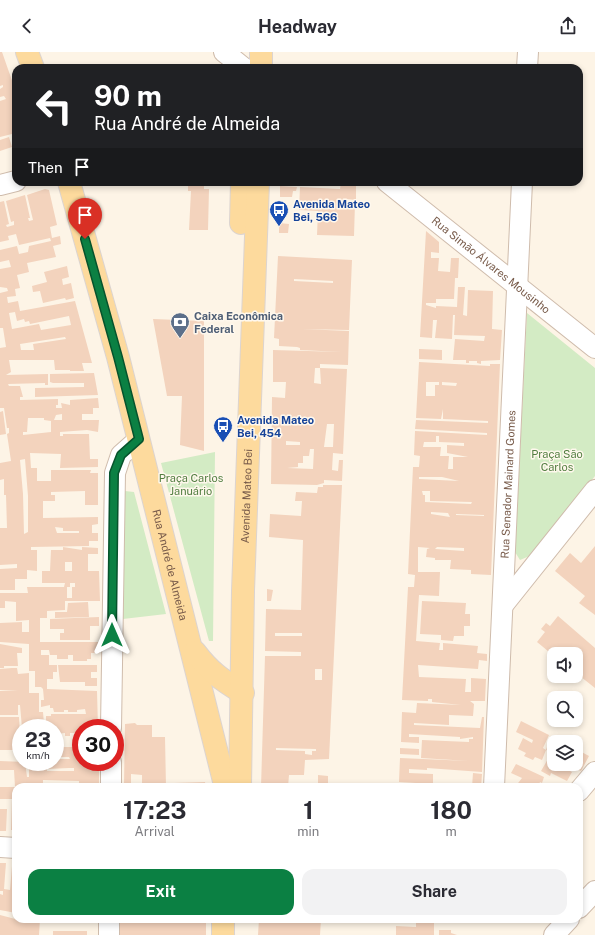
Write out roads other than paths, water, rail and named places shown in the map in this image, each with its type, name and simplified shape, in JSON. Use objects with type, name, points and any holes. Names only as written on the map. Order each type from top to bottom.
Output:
[{"type":"main road","points":[[27,52],[31,64]]},
{"type":"main road","points":[[245,64],[246,52]]},
{"type":"main road","points":[[261,52],[261,64]]},
{"type":"main road","name":"Rua André de Almeida","points":[[70,186],[118,357],[191,646],[229,783]]},
{"type":"main road","name":"Avenida Mateo Bei","points":[[236,688],[232,517],[242,186]]},
{"type":"main road","name":"Avenida Mateo Bei","points":[[230,783],[243,583],[258,186]]},
{"type":"main road","name":"Rua André de Almeida","points":[[191,646],[206,666],[217,677],[236,688]]},
{"type":"main road","points":[[223,923],[223,935]]},
{"type":"main road","points":[[238,923],[238,935]]},
{"type":"street","points":[[224,52],[240,64]]},
{"type":"street","points":[[527,64],[528,52]]},
{"type":"street","points":[[0,185],[12,182]]},
{"type":"street","name":"Rua Simão Álvares Mousinho","points":[[392,186],[595,348]]},
{"type":"street","name":"Rua Senador Mainard Gomes","points":[[494,783],[504,604],[522,186]]},
{"type":"street","points":[[111,719],[114,473],[121,455],[139,439]]},
{"type":"street","points":[[504,604],[595,490]]},
{"type":"street","points":[[111,771],[111,783]]},
{"type":"street","points":[[583,786],[595,772]]},
{"type":"street","points":[[0,848],[12,848]]},
{"type":"street","points":[[583,904],[595,891]]},
{"type":"street","points":[[109,923],[109,935]]},
{"type":"street","points":[[554,935],[565,923]]},
{"type":"place","name":"Avenida Mateo Bei, 566","points":[[279,227]]},
{"type":"place","name":"Caixa Econômica Federal","points":[[180,339]]},
{"type":"place","name":"Avenida Mateo Bei, 454","points":[[223,443]]},
{"type":"park label","name":"Praça São Carlos","points":[[557,460]]},
{"type":"park label","name":"Praça Carlos Januário","points":[[191,484]]}]
